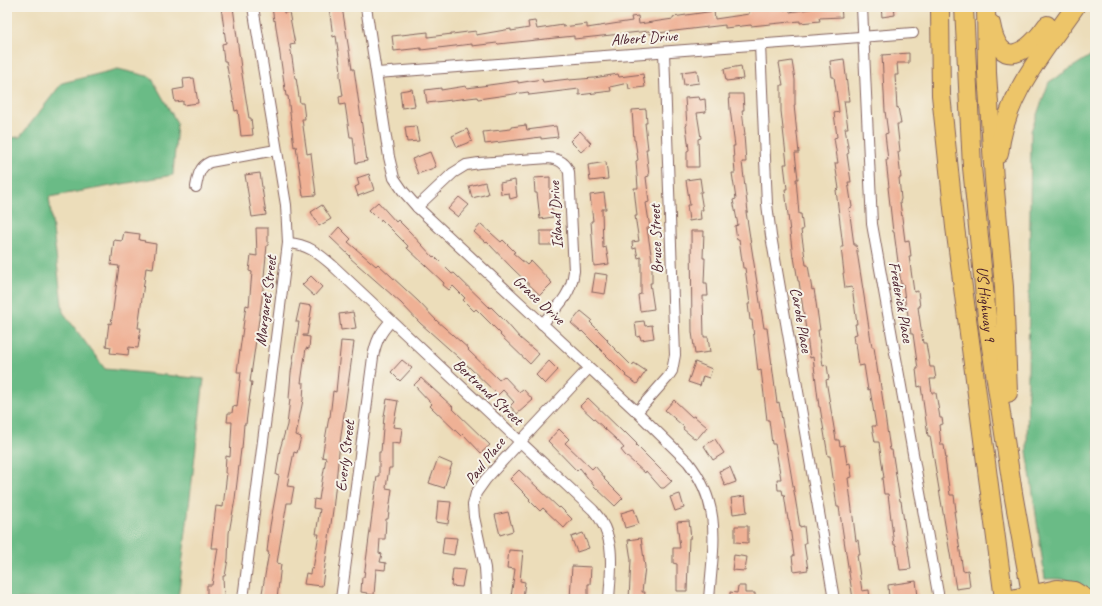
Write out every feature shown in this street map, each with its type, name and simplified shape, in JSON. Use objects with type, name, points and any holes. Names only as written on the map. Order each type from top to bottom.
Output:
[{"type":"highway","points":[[932,7],[941,95]]},
{"type":"highway","name":"US Highway 9","points":[[940,7],[941,95],[956,235],[1004,599]]},
{"type":"highway","name":"US Highway 9","points":[[964,7],[972,167],[988,328],[1013,493],[1031,597]]},
{"type":"highway","points":[[987,7],[987,73],[993,165],[1004,287],[1013,493]]},
{"type":"highway","points":[[987,7],[992,33],[996,42],[1005,52],[1010,53],[1023,51],[1033,43],[1061,7]]},
{"type":"highway","points":[[1000,239],[998,167],[1000,144],[1008,113],[1017,91],[1029,71],[1075,7]]},
{"type":"highway","points":[[1012,599],[1031,597],[1057,589],[1074,591],[1086,599]]},
{"type":"street","name":"Margaret Street","points":[[243,599],[288,243],[286,205],[253,7]]},
{"type":"street","name":"Grace Drive","points":[[366,7],[389,157],[394,178],[417,207],[637,412],[688,462],[699,477],[710,505],[713,528],[709,599]]},
{"type":"street","name":"Frederick Place","points":[[862,7],[872,224],[939,599]]},
{"type":"street","name":"Albert Drive","points":[[377,73],[913,33]]},
{"type":"street","name":"Carole Place","points":[[760,45],[767,204],[770,236],[834,599]]},
{"type":"street","name":"Bruce Street","points":[[637,412],[672,371],[675,355],[664,52]]},
{"type":"street","points":[[196,187],[200,169],[202,166],[210,162],[276,150]]},
{"type":"street","name":"Island Drive","points":[[417,207],[453,173],[466,165],[549,158],[557,159],[563,162],[568,167],[569,172],[574,271],[573,283],[570,291],[542,324]]},
{"type":"street","name":"Bertrand Street","points":[[288,243],[306,246],[319,254],[585,502],[603,524],[611,548],[609,599]]},
{"type":"street","name":"Everly Street","points":[[341,599],[373,357],[376,343],[382,332],[391,321]]},
{"type":"street","name":"Paul Place","points":[[487,599],[485,568],[474,517],[476,493],[486,479],[589,368]]},
{"type":"green space","points":[[1095,53],[1095,597],[1083,587],[1073,582],[1061,579],[1045,579],[1027,451],[1031,131],[1049,82]]},
{"type":"green space","points":[[118,69],[151,77],[177,123],[173,175],[49,197],[63,312],[105,369],[204,379],[178,599],[7,599],[7,138],[20,137],[62,83]]},
{"type":"building","points":[[221,7],[233,7],[241,68],[253,135],[241,136],[238,110],[235,111],[226,61],[224,61],[222,44],[226,43]]},
{"type":"building","points":[[272,7],[283,7],[284,13],[289,12],[295,44],[290,45],[300,103],[303,103],[305,119],[302,119],[307,154],[311,153],[316,195],[303,196],[296,146],[294,147],[288,96],[286,96]]},
{"type":"building","points":[[329,7],[342,7],[352,69],[354,69],[367,161],[356,163],[353,137],[350,137],[345,104],[340,105],[339,97],[343,96],[340,76],[341,71],[336,36],[333,37]]},
{"type":"building","points":[[784,7],[784,10],[790,9],[790,12],[822,7],[841,7],[842,17],[819,18],[820,21],[800,23],[800,21],[725,28],[725,25],[650,34],[649,31],[574,39],[574,36],[498,44],[472,46],[472,44],[421,50],[421,48],[394,51],[392,36],[428,32],[428,37],[476,31],[476,35],[511,29],[511,31],[529,28],[528,22],[535,21],[537,29],[563,25],[563,27],[587,24],[587,28],[632,21],[631,17],[638,16],[639,24],[714,11],[715,19],[749,14],[749,11]]},
{"type":"building","points":[[881,7],[894,7],[895,15],[882,17]]},
{"type":"building","points":[[909,53],[909,63],[897,63],[898,75],[895,75],[897,108],[898,107],[901,124],[897,124],[900,151],[898,152],[901,178],[899,178],[900,202],[905,241],[909,240],[911,256],[909,256],[914,292],[918,291],[920,307],[918,307],[923,343],[926,343],[930,367],[934,367],[936,379],[930,379],[932,393],[936,393],[940,418],[942,418],[943,424],[939,425],[941,445],[944,445],[950,495],[954,495],[956,511],[954,511],[963,571],[968,570],[970,587],[956,589],[930,436],[928,436],[921,386],[918,387],[916,369],[918,369],[913,334],[911,334],[906,309],[903,284],[901,284],[888,187],[886,160],[888,160],[885,134],[888,133],[885,111],[882,55]]},
{"type":"building","points":[[844,59],[849,101],[844,101],[848,128],[845,128],[849,153],[847,154],[851,182],[848,182],[852,207],[849,208],[872,347],[874,347],[879,374],[890,450],[892,450],[901,501],[911,569],[900,570],[896,545],[894,545],[888,494],[884,494],[882,478],[884,478],[879,442],[875,442],[872,426],[876,426],[870,389],[868,390],[864,365],[859,366],[856,343],[854,343],[853,335],[857,334],[855,324],[857,324],[852,287],[845,288],[843,273],[841,247],[843,247],[836,190],[839,189],[835,163],[838,163],[834,138],[837,137],[834,113],[839,112],[830,61]]},
{"type":"building","points":[[792,61],[795,80],[794,105],[799,153],[795,153],[798,179],[796,179],[806,265],[808,265],[812,290],[814,289],[823,366],[827,365],[829,379],[826,380],[836,440],[839,440],[840,446],[844,445],[847,464],[850,463],[852,477],[848,478],[856,541],[858,540],[860,555],[857,555],[862,591],[869,590],[870,599],[853,599],[830,456],[828,456],[819,407],[813,357],[810,358],[799,281],[794,257],[793,258],[785,189],[787,189],[784,164],[787,164],[781,111],[781,85],[783,85],[779,63]]},
{"type":"building","points":[[741,66],[743,79],[726,81],[724,69]]},
{"type":"building","points":[[697,70],[699,83],[684,85],[682,72]]},
{"type":"building","points":[[618,74],[619,77],[643,74],[645,87],[629,89],[628,83],[610,87],[611,91],[579,95],[579,89],[529,95],[528,92],[478,99],[477,97],[427,103],[425,90],[441,88],[441,90],[466,86],[467,88],[542,79],[543,82],[594,78]]},
{"type":"building","points":[[194,78],[198,103],[183,105],[183,101],[175,102],[173,90],[184,88],[183,79]]},
{"type":"building","points":[[412,89],[415,106],[402,108],[400,91]]},
{"type":"building","points":[[729,94],[743,94],[744,110],[742,110],[746,162],[742,162],[748,212],[746,212],[764,328],[767,328],[777,403],[779,402],[800,527],[804,526],[806,543],[804,543],[808,570],[794,572],[792,556],[794,556],[789,520],[784,494],[783,495],[782,490],[778,490],[777,479],[781,479],[775,444],[772,444],[769,420],[767,420],[761,370],[758,371],[752,320],[750,320],[748,304],[750,304],[745,268],[743,268],[739,239],[737,240],[735,226],[738,225],[733,200],[736,199],[732,173],[735,173],[733,146],[735,146]]},
{"type":"building","points":[[699,97],[700,100],[705,99],[706,112],[697,113],[701,138],[698,139],[699,167],[687,167],[687,151],[689,150],[685,98]]},
{"type":"building","points":[[646,109],[647,123],[645,123],[648,149],[646,149],[649,176],[646,177],[649,202],[646,203],[650,228],[647,228],[652,260],[652,283],[650,283],[654,309],[640,311],[638,295],[641,294],[641,257],[638,258],[636,248],[633,249],[632,242],[639,241],[635,216],[637,216],[634,188],[638,188],[636,161],[638,160],[634,140],[632,110]]},
{"type":"building","points":[[526,125],[527,130],[556,126],[558,137],[541,139],[541,137],[485,144],[483,132],[511,129],[511,127]]},
{"type":"building","points":[[416,126],[419,141],[407,142],[405,127]]},
{"type":"building","points":[[467,129],[472,141],[457,147],[452,136]]},
{"type":"building","points":[[580,131],[591,143],[581,152],[570,141]]},
{"type":"building","points":[[430,152],[436,167],[418,174],[412,159]]},
{"type":"building","points":[[606,162],[608,179],[590,181],[588,165]]},
{"type":"building","points":[[260,173],[266,215],[252,217],[245,175]]},
{"type":"building","points":[[369,174],[374,190],[358,196],[355,187],[359,185],[357,178]]},
{"type":"building","points":[[550,177],[550,197],[553,217],[540,219],[534,178]]},
{"type":"building","points":[[700,178],[702,192],[700,192],[703,210],[700,210],[701,219],[689,221],[687,205],[690,205],[686,180]]},
{"type":"building","points":[[515,180],[517,197],[510,199],[509,193],[501,194],[500,183]]},
{"type":"building","points":[[485,182],[488,194],[472,198],[469,186]]},
{"type":"building","points":[[604,193],[606,209],[602,209],[603,248],[606,247],[609,264],[594,266],[591,221],[593,221],[590,195]]},
{"type":"building","points":[[459,197],[469,205],[458,217],[448,209]]},
{"type":"building","points":[[378,202],[396,222],[398,220],[410,232],[433,257],[434,256],[452,274],[454,273],[490,308],[491,307],[520,338],[539,354],[530,364],[476,309],[474,311],[463,300],[465,298],[453,286],[449,290],[443,285],[444,283],[407,248],[408,246],[381,219],[380,221],[369,210]]},
{"type":"building","points":[[322,205],[331,219],[319,226],[311,212]]},
{"type":"building","points":[[481,224],[501,242],[503,240],[515,252],[513,253],[527,265],[531,261],[552,283],[540,295],[487,242],[486,243],[474,232]]},
{"type":"building","points":[[339,227],[351,239],[348,242],[376,266],[378,264],[437,321],[469,349],[468,350],[499,380],[504,376],[519,392],[523,389],[533,400],[517,414],[510,406],[514,402],[503,390],[498,395],[420,323],[401,303],[349,257],[350,256],[330,237]]},
{"type":"building","points":[[256,228],[268,228],[268,245],[250,382],[252,382],[246,424],[244,424],[242,449],[229,533],[228,559],[225,576],[223,576],[224,598],[207,598],[207,585],[212,585],[218,548],[211,548],[216,506],[223,507],[227,473],[225,473],[226,456],[230,457],[232,422],[227,422],[228,413],[232,413],[233,406],[237,407],[241,372],[237,372],[246,305],[249,306],[252,272],[249,271],[251,255],[257,256]]},
{"type":"building","points":[[540,231],[553,231],[554,245],[540,245]]},
{"type":"building","points":[[691,231],[704,231],[704,283],[707,283],[708,296],[703,296],[704,337],[708,337],[710,352],[695,354],[692,332]]},
{"type":"building","points":[[124,232],[140,234],[139,240],[156,244],[153,269],[146,268],[138,328],[141,328],[138,348],[129,347],[128,355],[110,353],[111,347],[106,346],[109,323],[111,324],[119,266],[111,265],[114,240],[122,241]]},
{"type":"building","points":[[595,273],[608,275],[605,294],[592,292]]},
{"type":"building","points":[[311,276],[322,287],[314,296],[302,285]]},
{"type":"building","points":[[300,304],[312,306],[307,335],[303,335],[310,337],[309,349],[306,348],[301,383],[304,383],[303,400],[296,435],[301,437],[297,453],[294,452],[287,486],[294,487],[291,503],[287,503],[277,563],[281,564],[277,599],[261,599],[269,552],[267,552],[270,526],[279,476],[276,475],[280,449],[287,425],[291,373],[299,322],[296,322]]},
{"type":"building","points":[[581,311],[592,320],[590,322],[632,366],[634,363],[646,371],[637,384],[625,376],[626,375],[582,331],[581,332],[571,323]]},
{"type":"building","points":[[353,312],[356,328],[341,330],[339,314]]},
{"type":"building","points":[[644,321],[645,326],[652,325],[654,338],[641,340],[640,336],[637,337],[635,322]]},
{"type":"building","points":[[341,341],[354,342],[322,586],[304,584],[306,573],[310,574],[311,568],[313,569],[319,534],[316,534],[320,509],[313,508],[314,499],[319,500],[326,458],[322,457],[330,417],[333,391],[336,392]]},
{"type":"building","points":[[402,360],[412,368],[400,381],[391,372]]},
{"type":"building","points":[[549,361],[558,370],[545,384],[536,375]]},
{"type":"building","points":[[695,362],[712,369],[709,378],[703,376],[700,386],[688,382]]},
{"type":"building","points":[[421,378],[453,407],[452,408],[490,445],[481,453],[463,434],[461,436],[430,406],[432,404],[414,385]]},
{"type":"building","points":[[588,398],[624,433],[625,432],[672,481],[664,488],[661,488],[646,471],[645,473],[625,455],[621,450],[624,448],[617,440],[580,406]]},
{"type":"building","points":[[387,399],[398,401],[393,427],[402,428],[400,444],[392,443],[392,468],[389,468],[386,488],[392,489],[388,519],[386,519],[385,539],[380,539],[379,553],[382,554],[380,562],[386,563],[385,570],[376,569],[374,595],[361,592],[377,476],[379,476],[379,452],[381,452]]},
{"type":"building","points":[[674,400],[692,417],[694,416],[707,427],[697,439],[683,429],[684,427],[665,410]]},
{"type":"building","points":[[559,429],[569,439],[565,443],[592,469],[595,466],[605,478],[604,479],[623,498],[615,506],[594,486],[580,468],[577,471],[548,441]]},
{"type":"building","points":[[715,439],[724,453],[713,460],[704,446]]},
{"type":"building","points":[[438,458],[452,464],[444,488],[429,483]]},
{"type":"building","points":[[730,467],[736,482],[725,486],[719,471]]},
{"type":"building","points":[[519,470],[572,519],[564,528],[543,508],[540,511],[510,479]]},
{"type":"building","points":[[680,494],[684,508],[675,511],[670,497]]},
{"type":"building","points":[[745,496],[747,512],[733,514],[731,498]]},
{"type":"building","points":[[438,501],[451,502],[448,524],[436,522]]},
{"type":"building","points":[[634,509],[639,524],[625,528],[621,513]]},
{"type":"building","points":[[508,512],[513,531],[500,535],[495,515]]},
{"type":"building","points":[[689,521],[691,538],[689,538],[687,591],[677,591],[677,564],[673,563],[673,548],[680,548],[677,522]]},
{"type":"building","points":[[735,526],[748,526],[748,543],[735,542]]},
{"type":"building","points":[[583,533],[589,548],[577,552],[571,537]]},
{"type":"building","points":[[444,537],[457,538],[454,555],[442,553]]},
{"type":"building","points":[[641,538],[645,567],[642,592],[645,592],[644,599],[629,599],[631,560],[628,540]]},
{"type":"building","points":[[509,550],[523,551],[520,581],[525,582],[523,598],[511,597],[515,569],[507,568]]},
{"type":"building","points":[[734,555],[747,557],[745,571],[732,570]]},
{"type":"building","points":[[572,566],[591,567],[590,584],[588,584],[588,599],[570,599]]},
{"type":"building","points":[[453,569],[465,570],[462,587],[451,586]]},
{"type":"building","points":[[916,581],[918,596],[889,599],[888,585]]},
{"type":"building","points":[[738,586],[745,586],[745,593],[755,593],[755,599],[730,599],[730,592],[737,593]]}]
